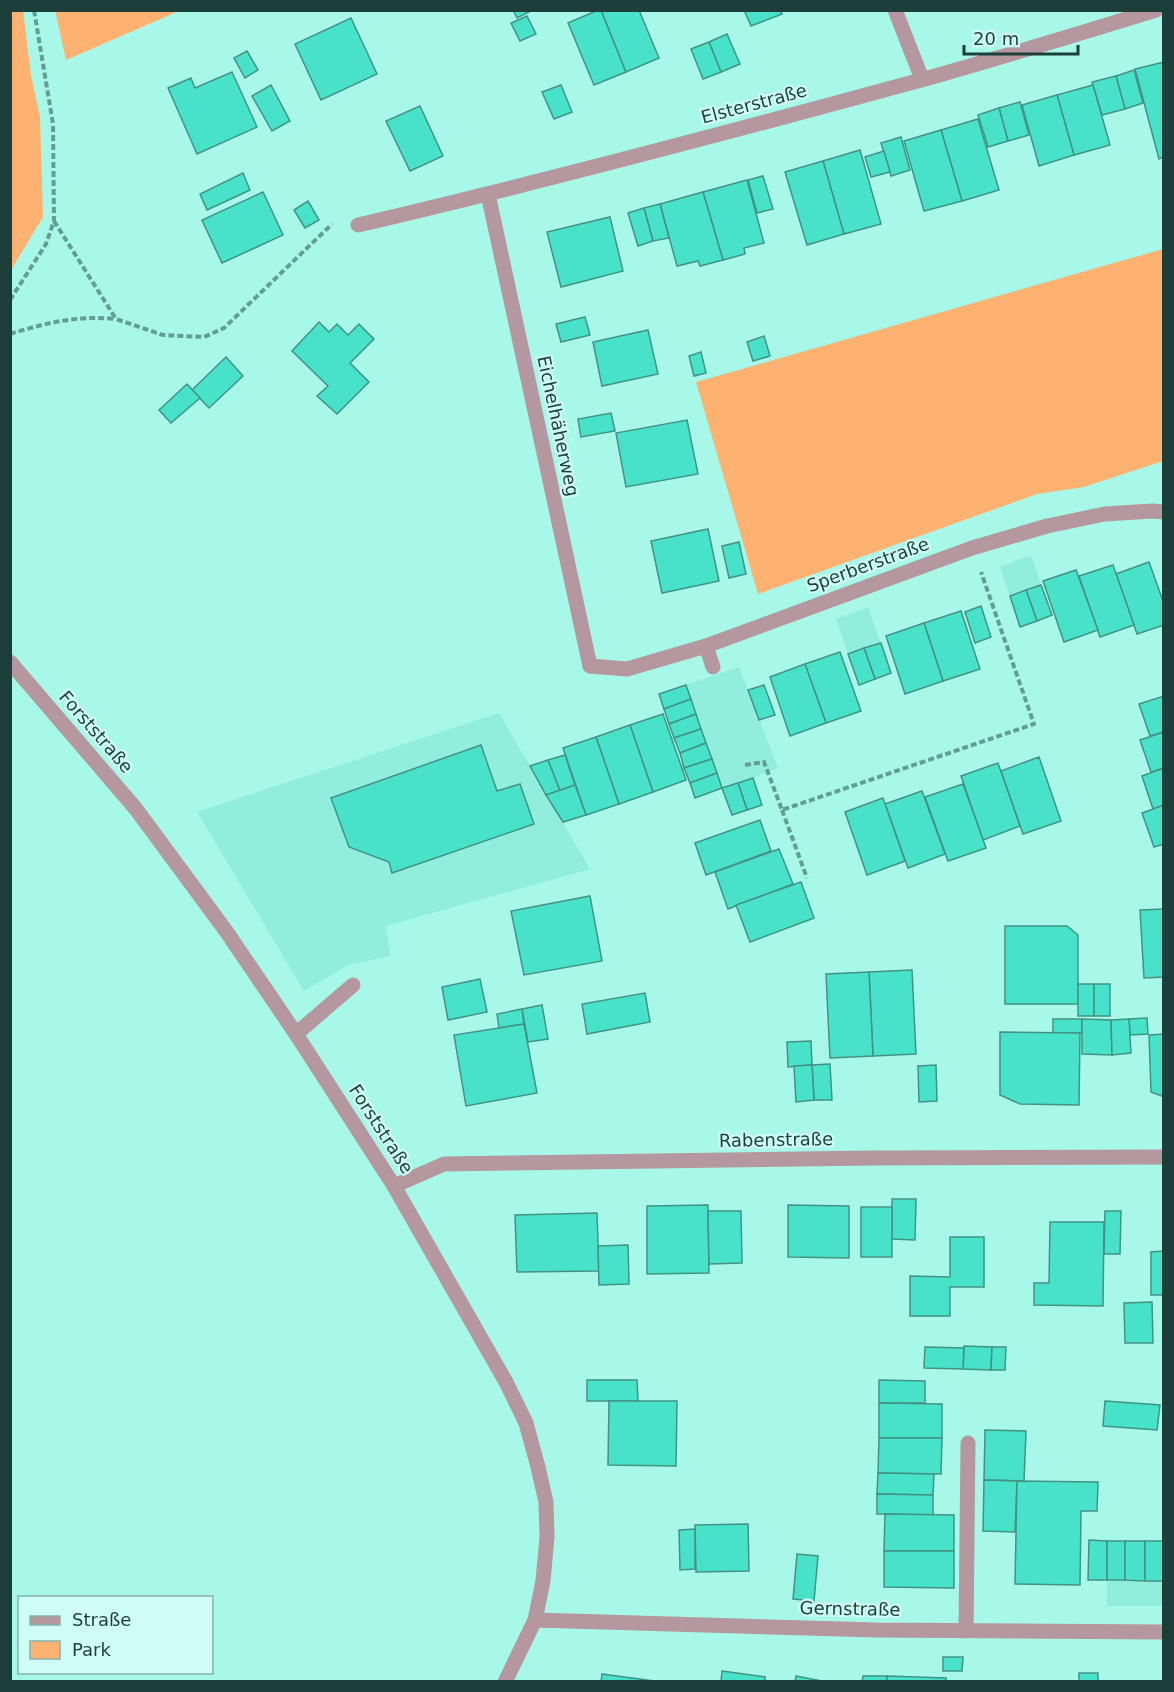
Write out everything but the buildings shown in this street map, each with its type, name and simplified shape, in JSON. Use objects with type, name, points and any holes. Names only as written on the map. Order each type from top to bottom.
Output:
[{"type":"street","points":[[895,10],[922,80]]},
{"type":"street","name":"Elsterstraße","points":[[358,225],[488,194],[922,80],[1156,10]]},
{"type":"street","name":"Eichelhäherweg","points":[[488,194],[590,666]]},
{"type":"street","name":"Sperberstraße","points":[[590,666],[627,669],[706,646],[972,548],[1047,526],[1105,514],[1164,512]]},
{"type":"street","points":[[706,646],[713,667]]},
{"type":"street","name":"Forststraße","points":[[10,662],[136,809],[226,931],[296,1034],[394,1186],[506,1382],[526,1423],[546,1502],[547,1537],[543,1581],[535,1620],[505,1682]]},
{"type":"street","points":[[296,1034],[353,985]]},
{"type":"street","name":"Rabenstraße","points":[[394,1186],[444,1164],[874,1158],[1164,1157]]},
{"type":"street","points":[[966,1631],[968,1443]]},
{"type":"street","name":"Gernstraße","points":[[535,1620],[966,1631],[1164,1632]]},
{"type":"path","points":[[10,300],[46,244],[54,221],[53,124],[34,10]]},
{"type":"path","points":[[10,334],[66,319],[96,317],[116,319],[163,334],[204,337],[224,327],[337,219]]},
{"type":"path","points":[[54,221],[116,319]]},
{"type":"path","points":[[782,810],[1034,724],[972,548]]},
{"type":"path","points":[[745,765],[764,762],[807,878]]},
{"type":"shaded area","points":[[1031,555],[1052,615],[1020,627],[1000,567]]},
{"type":"shaded area","points":[[868,607],[891,673],[859,685],[836,619]]},
{"type":"shaded area","points":[[739,667],[778,768],[753,778],[762,805],[732,815],[722,788],[695,798],[659,694]]},
{"type":"shaded area","points":[[499,713],[590,869],[386,926],[390,956],[348,965],[304,991],[197,812]]},
{"type":"shaded area","points":[[1107,1541],[1163,1541],[1163,1606],[1107,1606]]},
{"type":"green space","points":[[23,10],[31,75],[40,117],[43,217],[11,270],[10,11]]},
{"type":"green space","points":[[55,10],[179,10],[179,11],[66,60]]},
{"type":"green space","points":[[1163,249],[1163,461],[1084,487],[1037,494],[758,594],[696,382]]}]
